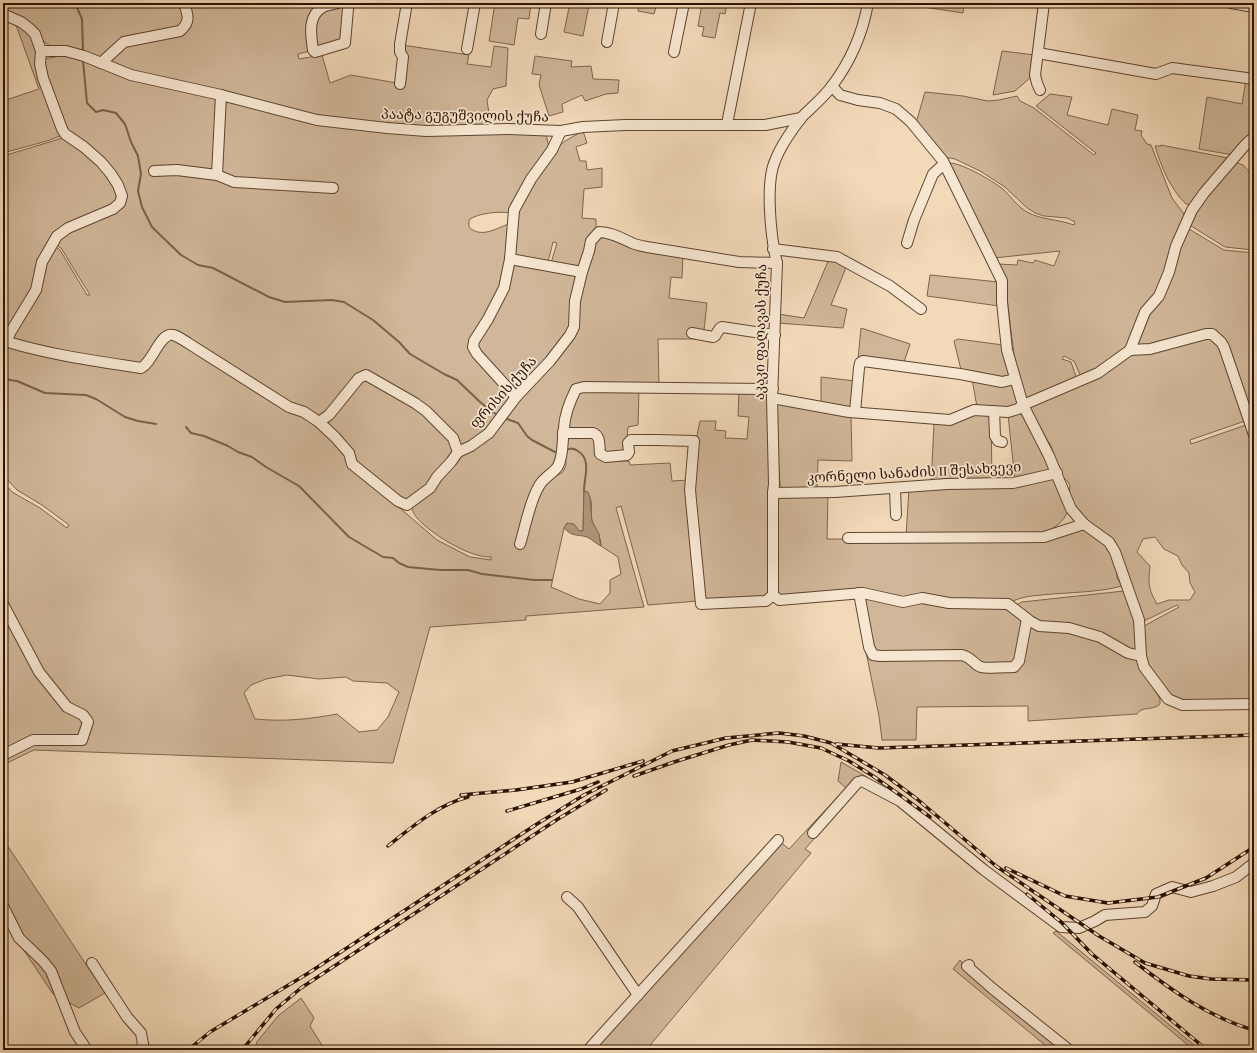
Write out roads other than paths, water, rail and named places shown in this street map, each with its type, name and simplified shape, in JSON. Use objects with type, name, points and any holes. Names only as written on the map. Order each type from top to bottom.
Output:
[{"type":"street","points":[[101,63],[124,42],[180,31],[188,22],[184,3]]},
{"type":"street","points":[[338,3],[323,7],[314,15],[311,24],[313,50],[315,52],[344,43],[347,3]]},
{"type":"street","points":[[400,84],[403,57],[400,52],[400,44],[407,3]]},
{"type":"street","points":[[467,49],[475,3]]},
{"type":"street","points":[[540,34],[546,3]]},
{"type":"street","points":[[607,42],[614,3]]},
{"type":"street","points":[[674,52],[684,3]]},
{"type":"street","points":[[727,124],[751,3]]},
{"type":"street","name":"აკაკი ფაღავას ქუჩა","points":[[773,595],[773,393],[777,263],[773,249],[769,193],[770,178],[774,161],[801,118],[832,86],[848,59],[861,33],[868,3]]},
{"type":"street","points":[[1040,90],[1035,75],[1044,3]]},
{"type":"street","points":[[1231,3],[1254,7]]},
{"type":"street","points":[[3,14],[21,22],[34,34],[41,51],[40,64],[43,78],[62,129],[65,134],[84,147],[111,174],[118,185],[122,196],[120,203],[113,209],[68,228],[56,236],[42,262],[36,290],[10,333],[6,344]]},
{"type":"street","name":"პაატა გუგუშვილის ქუჩა","points":[[41,51],[66,51],[84,56],[131,76],[221,95],[317,120],[387,128],[426,131],[561,131],[583,127],[625,124],[674,126],[727,124],[765,125],[801,118]]},
{"type":"street","points":[[1038,53],[1156,74],[1172,68],[1254,80]]},
{"type":"street","points":[[832,86],[840,95],[858,100],[880,102],[896,109],[911,122],[944,164],[1002,281],[1002,302],[1007,350],[1023,405],[1057,473],[1071,509],[1084,524],[1109,542],[1115,552],[1139,620],[1141,656],[1144,667],[1168,699],[1182,705],[1254,704]]},
{"type":"street","points":[[217,175],[221,95]]},
{"type":"street","points":[[516,396],[477,354],[473,347],[474,341],[488,319],[504,288],[510,258],[514,210],[531,179],[552,150],[561,131]]},
{"type":"street","points":[[520,544],[539,486],[558,466],[561,456],[566,414],[571,398],[576,389],[584,387],[773,393],[855,412],[950,420],[958,418],[974,410],[1008,412],[1018,409],[1023,405],[1098,373],[1130,350],[1145,312],[1158,296],[1170,272],[1176,246],[1192,210],[1204,193],[1246,144],[1254,137]]},
{"type":"street","points":[[907,243],[914,220],[933,174],[944,164]]},
{"type":"street","points":[[154,171],[177,170],[217,175],[234,182],[333,188]]},
{"type":"street","name":"ფრისის ქუჩა","points":[[6,344],[141,368],[149,362],[161,340],[173,335],[188,342],[289,407],[304,412],[319,422],[349,453],[352,464],[398,501],[407,506],[430,488],[437,477],[458,452],[471,446],[489,433],[516,396],[550,361],[570,335],[574,327],[575,301],[582,272],[591,241],[599,232],[605,232],[618,236],[633,244],[647,247],[739,262],[777,263]]},
{"type":"street","points":[[773,249],[837,257],[890,286],[921,309]]},
{"type":"street","points":[[510,258],[582,272]]},
{"type":"street","points":[[692,333],[713,337],[722,327],[775,335]]},
{"type":"street","points":[[1130,350],[1150,349],[1206,334],[1212,334],[1224,346],[1254,435]]},
{"type":"street","points":[[855,412],[859,368],[862,361],[960,374],[1002,382],[1015,379]]},
{"type":"street","points":[[319,422],[329,415],[359,378],[366,375],[415,403],[426,411],[453,438],[458,452]]},
{"type":"street","points":[[994,411],[995,436],[998,441],[1002,442]]},
{"type":"street","points":[[563,433],[596,434],[600,454],[606,457],[627,455],[628,443],[631,440],[694,441],[690,490],[701,604],[766,601],[773,595],[780,600],[859,593],[903,602],[927,598],[949,603],[1008,604],[1027,619],[1039,626],[1069,628],[1100,636],[1128,653],[1141,656]]},
{"type":"street","name":"კორნელი სანაძის II შესახვევი","points":[[773,493],[835,492],[947,484],[1012,483],[1057,473]]},
{"type":"street","points":[[895,488],[896,516]]},
{"type":"street","points":[[848,538],[1044,537],[1084,524]]},
{"type":"street","points":[[859,593],[869,647],[874,654],[880,656],[962,655],[970,657],[977,665],[983,668],[1014,668],[1019,661],[1027,619]]},
{"type":"street","points":[[3,604],[39,672],[67,707],[83,715],[88,722],[82,740],[33,740],[3,755]]},
{"type":"street","points":[[813,833],[858,782],[862,781],[900,801],[984,870],[1061,927],[1079,928],[1096,921],[1105,915],[1145,912],[1152,906],[1156,894],[1172,886],[1191,892],[1213,886],[1236,877],[1254,863]]},
{"type":"street","points":[[588,1050],[778,840]]},
{"type":"street","points":[[567,897],[578,907],[638,995]]},
{"type":"street","points":[[3,906],[19,938],[43,961],[51,971],[75,1032],[87,1050]]},
{"type":"street","points":[[92,963],[127,1017],[141,1033],[144,1044],[141,1050]]},
{"type":"street","points":[[969,965],[968,967],[993,989],[1069,1050]]},
{"type":"waterway","points":[[75,3],[82,19],[83,50]]},
{"type":"waterway","points":[[83,61],[87,103],[96,112],[103,110],[116,113],[125,124],[131,142],[138,156],[141,174],[138,191],[142,207],[152,227],[181,255],[198,265],[213,268],[269,297],[285,302],[332,300],[344,302],[373,320],[399,342],[410,354],[457,380],[479,401],[496,414]]},
{"type":"waterway","points":[[3,379],[17,381],[45,393],[86,395],[96,399],[125,417],[156,424]]},
{"type":"waterway","points":[[507,419],[518,423],[527,436],[532,440],[555,452]]},
{"type":"waterway","points":[[186,427],[191,433],[204,436],[252,457],[299,486],[349,537],[383,557],[393,558],[399,563],[408,567],[440,570],[468,570],[482,574],[534,580],[552,580]]},
{"type":"waterway","points":[[566,450],[576,450],[585,459],[586,469],[584,491]]},
{"type":"railway","points":[[188,1050],[210,1032],[307,974],[584,795],[672,751],[726,738],[779,733],[804,736],[831,743],[885,775],[917,799],[996,866],[1099,936],[1145,963],[1189,976],[1211,979],[1254,980]]},
{"type":"railway","points":[[836,744],[879,748],[1254,735]]},
{"type":"railway","points":[[634,776],[729,745],[752,740],[788,742],[821,748],[849,761],[873,776],[930,817]]},
{"type":"railway","points":[[461,795],[516,790],[572,782],[643,761]]},
{"type":"railway","points":[[507,811],[581,789],[598,782]]},
{"type":"railway","points":[[242,1050],[276,1009],[301,988],[558,819],[606,790]]},
{"type":"railway","points":[[388,846],[425,817],[446,805],[468,797]]},
{"type":"railway","points":[[1006,868],[1065,896],[1108,903],[1158,897],[1206,878],[1254,847]]},
{"type":"railway","points":[[1027,894],[1062,923],[1092,954],[1207,1050]]},
{"type":"railway","points":[[1135,962],[1177,993],[1207,1011],[1238,1025],[1254,1030]]}]
